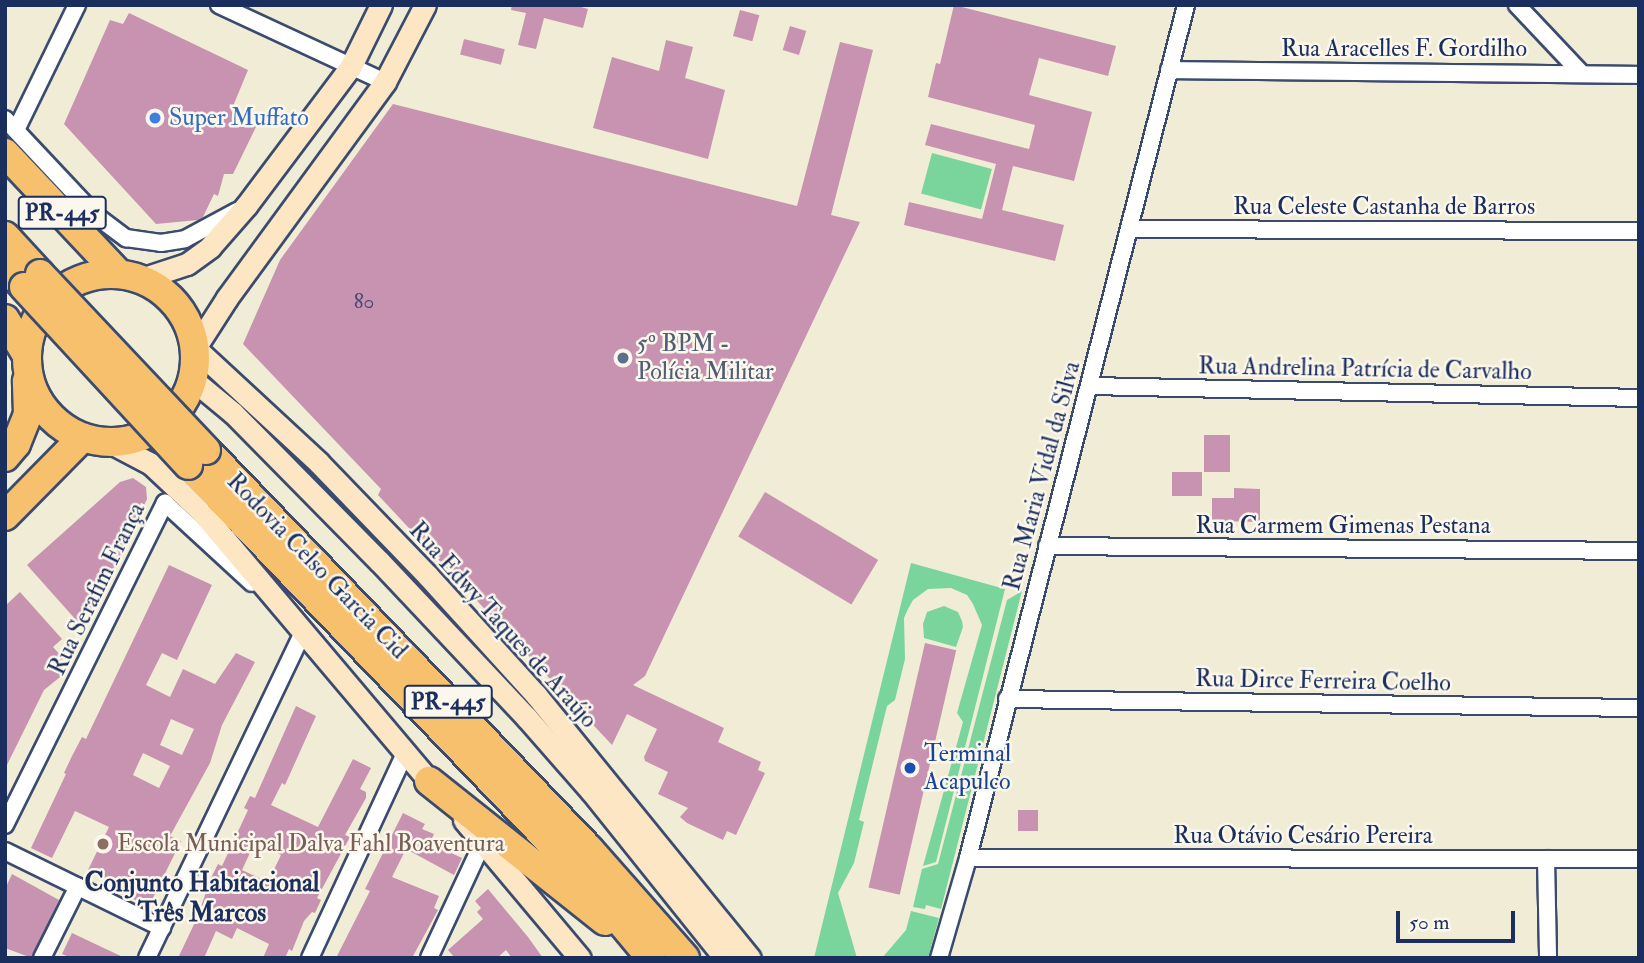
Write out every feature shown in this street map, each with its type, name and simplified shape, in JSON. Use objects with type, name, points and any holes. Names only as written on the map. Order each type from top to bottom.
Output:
[{"type":"highway","name":"PR-445","points":[[9,134],[130,276]]},
{"type":"highway","name":"Rodovia Celso Garcia Cid","points":[[5,236],[23,276],[197,458],[581,874],[650,958]]},
{"type":"highway","points":[[5,319],[26,359],[32,388],[44,409],[61,426],[82,438],[111,443],[141,437],[167,422],[181,406],[193,380],[195,348],[189,326],[178,306],[161,290],[130,276],[96,275],[69,284],[47,302],[32,326],[26,359],[28,414],[16,444],[5,457]]},
{"type":"highway","points":[[5,516],[82,438]]},
{"type":"highway","name":"Rodovia Celso Garcia Cid","points":[[197,458],[589,849],[685,958]]},
{"type":"highway","points":[[429,780],[650,958]]},
{"type":"main road","points":[[130,276],[187,264],[210,247],[246,206],[351,66],[381,5]]},
{"type":"main road","points":[[195,348],[227,298],[385,82],[425,5]]},
{"type":"main road","name":"Rua Edwy Taques de Araújo","points":[[195,348],[319,463],[536,695],[750,958]]},
{"type":"main road","name":"Rua Edwy Taques de Araújo","points":[[193,380],[263,443],[527,718],[591,791],[725,958]]},
{"type":"main road","points":[[111,443],[151,464],[201,511],[304,631]]},
{"type":"main road","name":"PR-445","points":[[304,631],[429,780]]},
{"type":"main road","points":[[429,780],[580,958]]},
{"type":"street","points":[[77,5],[9,134],[95,215],[126,239],[161,243],[185,239],[246,206]]},
{"type":"street","points":[[219,5],[385,82]]},
{"type":"street","name":"Rua Maria Vidal da Silva","points":[[939,958],[968,858],[1186,5]]},
{"type":"street","points":[[1517,5],[1581,74]]},
{"type":"street","name":"Rua Aracelles F. Gordilho","points":[[1169,70],[1639,75]]},
{"type":"street","name":"Rua Celeste Castanha de Barros","points":[[1130,229],[1639,231]]},
{"type":"street","name":"Rua Andrelina Patrícia de Carvalho","points":[[1090,386],[1639,397]]},
{"type":"street","name":"Rua Serafim França","points":[[5,825],[165,503],[304,631]]},
{"type":"street","name":"Rua Carmem Gimenas Pestana","points":[[1047,546],[1639,551]]},
{"type":"street","points":[[147,958],[304,631]]},
{"type":"street","name":"Rua Dirce Ferreira Coelho","points":[[1007,699],[1639,708]]},
{"type":"street","points":[[310,958],[406,751]]},
{"type":"street","points":[[429,958],[483,842]]},
{"type":"street","points":[[5,851],[162,928]]},
{"type":"street","name":"Rua Otávio Cesário Pereira","points":[[968,858],[1639,859]]},
{"type":"street","points":[[1546,859],[1548,958]]},
{"type":"street","points":[[42,958],[78,887]]},
{"type":"green space","points":[[932,153],[992,169],[981,210],[921,194]]},
{"type":"green space","points":[[911,563],[1005,589],[936,862],[923,866],[963,722],[957,713],[982,625],[967,595],[951,588],[928,589],[913,600],[908,609],[904,618],[905,659],[895,700],[887,706],[859,820],[864,822],[854,863],[838,893],[857,958],[814,958]]},
{"type":"green space","points":[[1022,591],[941,909],[926,905],[925,909],[913,907],[922,869],[938,864],[1007,600]]},
{"type":"green space","points":[[944,606],[958,612],[962,621],[963,627],[956,647],[924,638],[923,624],[927,612]]},
{"type":"green space","points":[[911,911],[939,918],[928,958],[882,958],[906,930]]},
{"type":"building","points":[[512,5],[574,5],[588,9],[583,28],[544,18],[536,49],[518,45],[526,13],[511,10]]},
{"type":"building","points":[[954,5],[1116,46],[1108,76],[1039,58],[1029,95],[1092,112],[1074,181],[1013,166],[1002,210],[1064,225],[1055,261],[904,225],[909,202],[982,219],[996,164],[925,145],[931,124],[1029,149],[1035,125],[928,97],[936,63],[940,64]]},
{"type":"building","points":[[740,10],[759,15],[752,41],[733,36]]},
{"type":"building","name":"Super Muffato","points":[[129,13],[248,70],[231,111],[257,125],[233,174],[224,174],[218,196],[214,194],[203,217],[198,220],[156,224],[64,124],[110,20],[123,24]]},
{"type":"building","points":[[790,26],[806,31],[799,55],[783,50]]},
{"type":"building","points":[[464,39],[505,49],[501,65],[460,55]]},
{"type":"building","points":[[666,40],[693,47],[685,78],[725,90],[708,159],[593,128],[612,57],[659,71]]},
{"type":"building","name":"5º BPM - Polícia Militar","points":[[840,42],[873,50],[831,215],[860,222],[645,676],[633,685],[724,728],[718,742],[761,762],[758,770],[765,773],[736,835],[727,831],[723,840],[687,823],[680,817],[688,808],[658,794],[668,772],[645,761],[644,757],[657,729],[627,714],[612,745],[378,495],[381,489],[243,344],[280,260],[393,104],[797,206]]},
{"type":"building","points":[[1204,435],[1230,435],[1230,472],[1204,472]]},
{"type":"building","points":[[1172,472],[1202,472],[1202,496],[1172,496]]},
{"type":"building","points":[[133,478],[146,487],[147,499],[85,630],[27,565],[120,482]]},
{"type":"building","points":[[1234,488],[1260,489],[1260,522],[1212,521],[1212,498],[1234,498]]},
{"type":"building","points":[[765,492],[878,560],[851,605],[738,537]]},
{"type":"building","points":[[169,565],[212,585],[177,660],[162,653],[146,685],[170,697],[183,669],[215,684],[236,653],[255,662],[222,725],[210,763],[170,836],[181,841],[149,906],[111,889],[114,883],[88,870],[109,827],[75,811],[52,858],[31,848],[72,756],[82,737],[86,739]],"holes":[[[171,719],[194,729],[182,755],[160,745]],[[143,753],[170,766],[159,788],[133,775]]]},
{"type":"building","points":[[20,592],[62,639],[53,647],[63,658],[57,664],[65,673],[44,690],[5,769],[5,606]]},
{"type":"building","name":"Terminal Acapulco","points":[[925,643],[956,650],[900,895],[869,888]]},
{"type":"building","points":[[296,706],[316,716],[285,785],[282,783],[271,805],[318,827],[353,759],[371,768],[360,789],[366,792],[366,798],[345,835],[350,837],[317,898],[321,900],[315,913],[312,912],[304,921],[292,951],[289,949],[285,958],[263,958],[269,944],[237,928],[232,939],[216,931],[204,958],[178,958],[197,918],[211,878],[218,864],[222,866],[248,810],[244,808],[250,796],[255,798]],"holes":[[[255,842],[281,855],[268,882],[242,870]]]},
{"type":"building","points":[[1018,810],[1038,810],[1038,831],[1018,831]]},
{"type":"building","points":[[403,813],[425,824],[422,829],[434,834],[430,843],[462,858],[454,875],[406,849],[392,877],[439,896],[434,908],[438,910],[412,958],[336,958],[370,891],[365,889]]},
{"type":"building","points":[[12,874],[59,900],[32,958],[5,948],[5,889]]},
{"type":"building","points":[[488,889],[543,958],[512,958],[506,950],[497,958],[455,958],[448,950],[483,919],[477,912],[481,908],[475,901]]},
{"type":"building","points":[[72,933],[125,958],[71,958],[62,954]]},
{"type":"place","name":"Super Muffato","points":[[155,118]]},
{"type":"place","name":"5º BPM - Polícia Militar","points":[[623,358]]},
{"type":"place","name":"Terminal Acapulco","points":[[910,768]]},
{"type":"place","name":"Escola Municipal Dalva Fahl Boaventura","points":[[103,844]]},
{"type":"district","name":"Conjunto Habitacional Três Marcos","points":[[202,899]]}]
